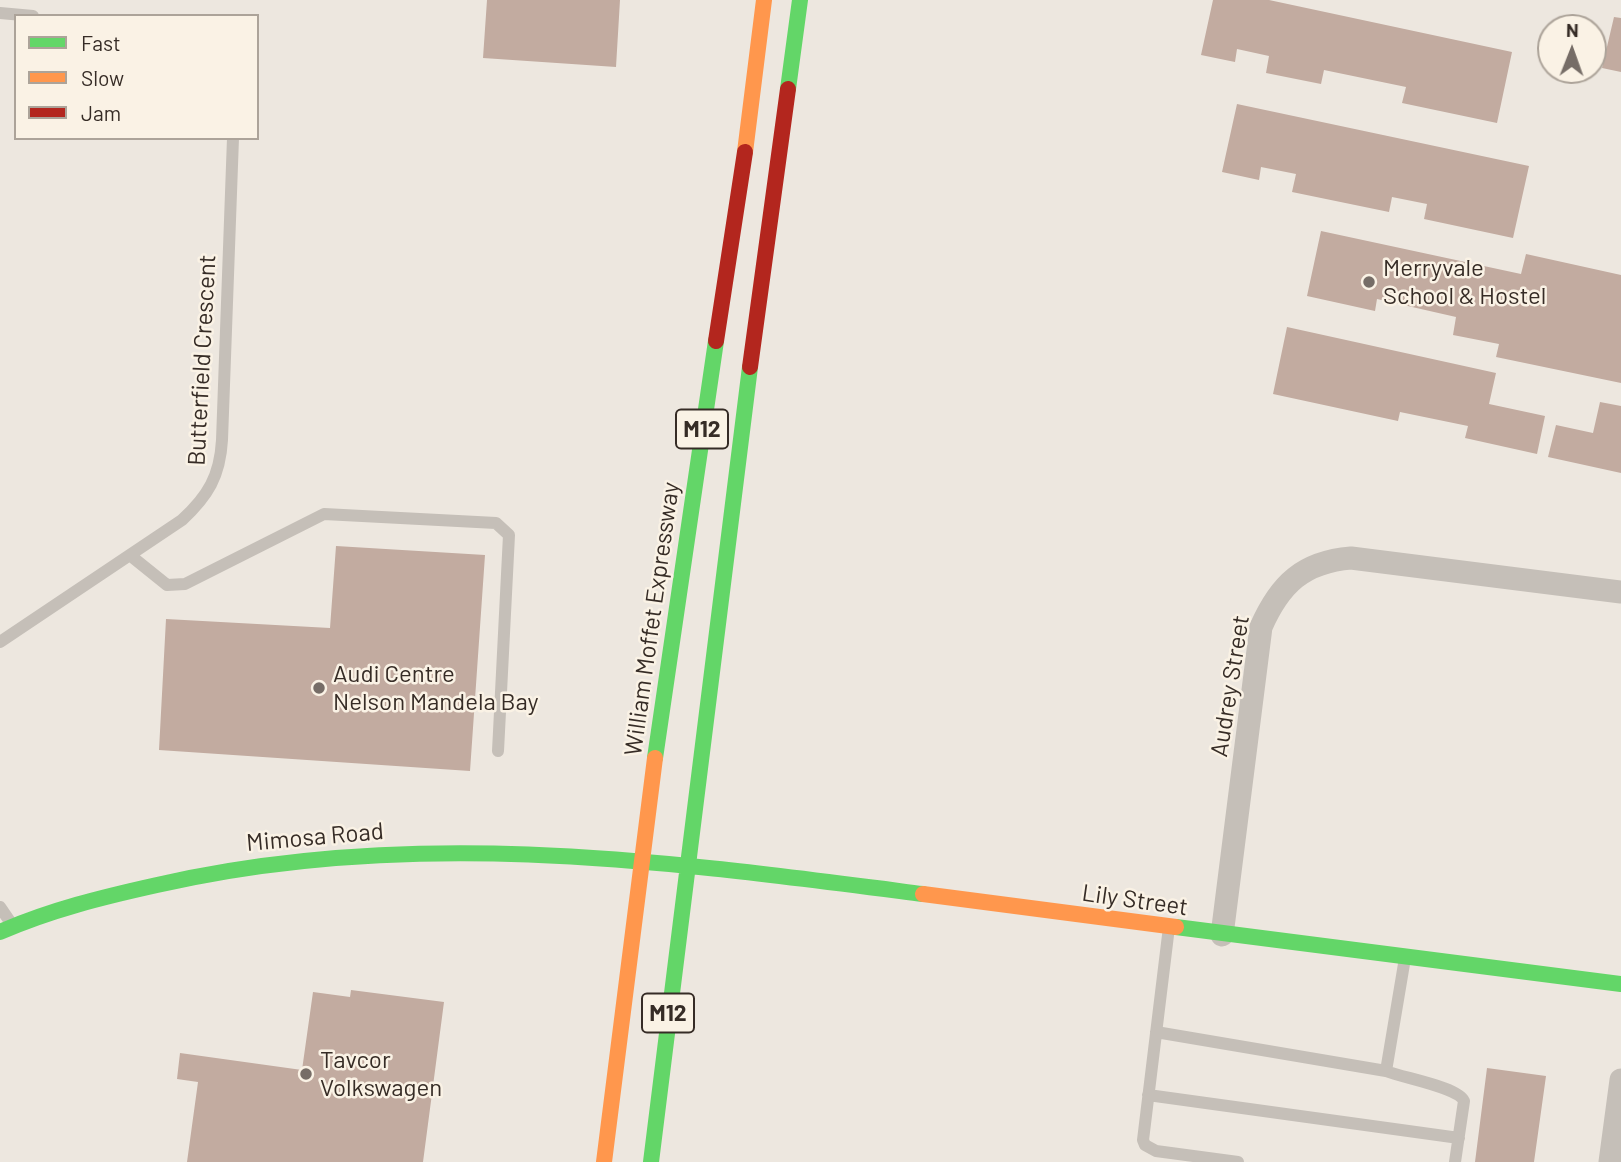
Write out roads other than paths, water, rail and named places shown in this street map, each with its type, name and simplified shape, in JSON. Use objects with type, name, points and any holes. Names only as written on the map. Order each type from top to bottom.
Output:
[{"type":"main road","name":"William Moffet Expressway","points":[[604,1162],[664,686],[745,150],[764,0]]},
{"type":"main road","name":"M12","points":[[651,1162],[757,302],[800,0]]},
{"type":"main road","name":"Mimosa Road","points":[[6,929],[107,897],[235,866],[408,852],[643,859]]},
{"type":"main road","name":"Lily Street","points":[[643,859],[1621,984]]},
{"type":"street","name":"Audrey Street","points":[[1222,935],[1261,627],[1271,603],[1285,586],[1303,571],[1326,560],[1351,558],[1621,592]]},
{"type":"street","points":[[1610,1162],[1621,1080]]},
{"type":"lane","name":"Butterfield Crescent","points":[[0,642],[131,556],[202,502],[215,481],[221,459],[233,140]]},
{"type":"lane","points":[[131,556],[167,585],[185,584],[324,514],[496,523],[509,535],[498,751]]},
{"type":"lane","points":[[0,907],[6,929]]},
{"type":"lane","points":[[1168,927],[1142,1133],[1145,1145],[1156,1151],[1238,1162]]},
{"type":"lane","points":[[1386,1071],[1405,958]]},
{"type":"lane","points":[[1156,1032],[1386,1071],[1459,1093],[1464,1108],[1455,1162]]},
{"type":"lane","points":[[1148,1095],[1459,1138]]},
{"type":"place","name":"Merryvale School & Hostel","points":[[1369,282]]},
{"type":"place","name":"Audi Centre Nelson Mandela Bay","points":[[319,688]]},
{"type":"place","name":"Tavcor Volkswagen","points":[[306,1074]]}]
